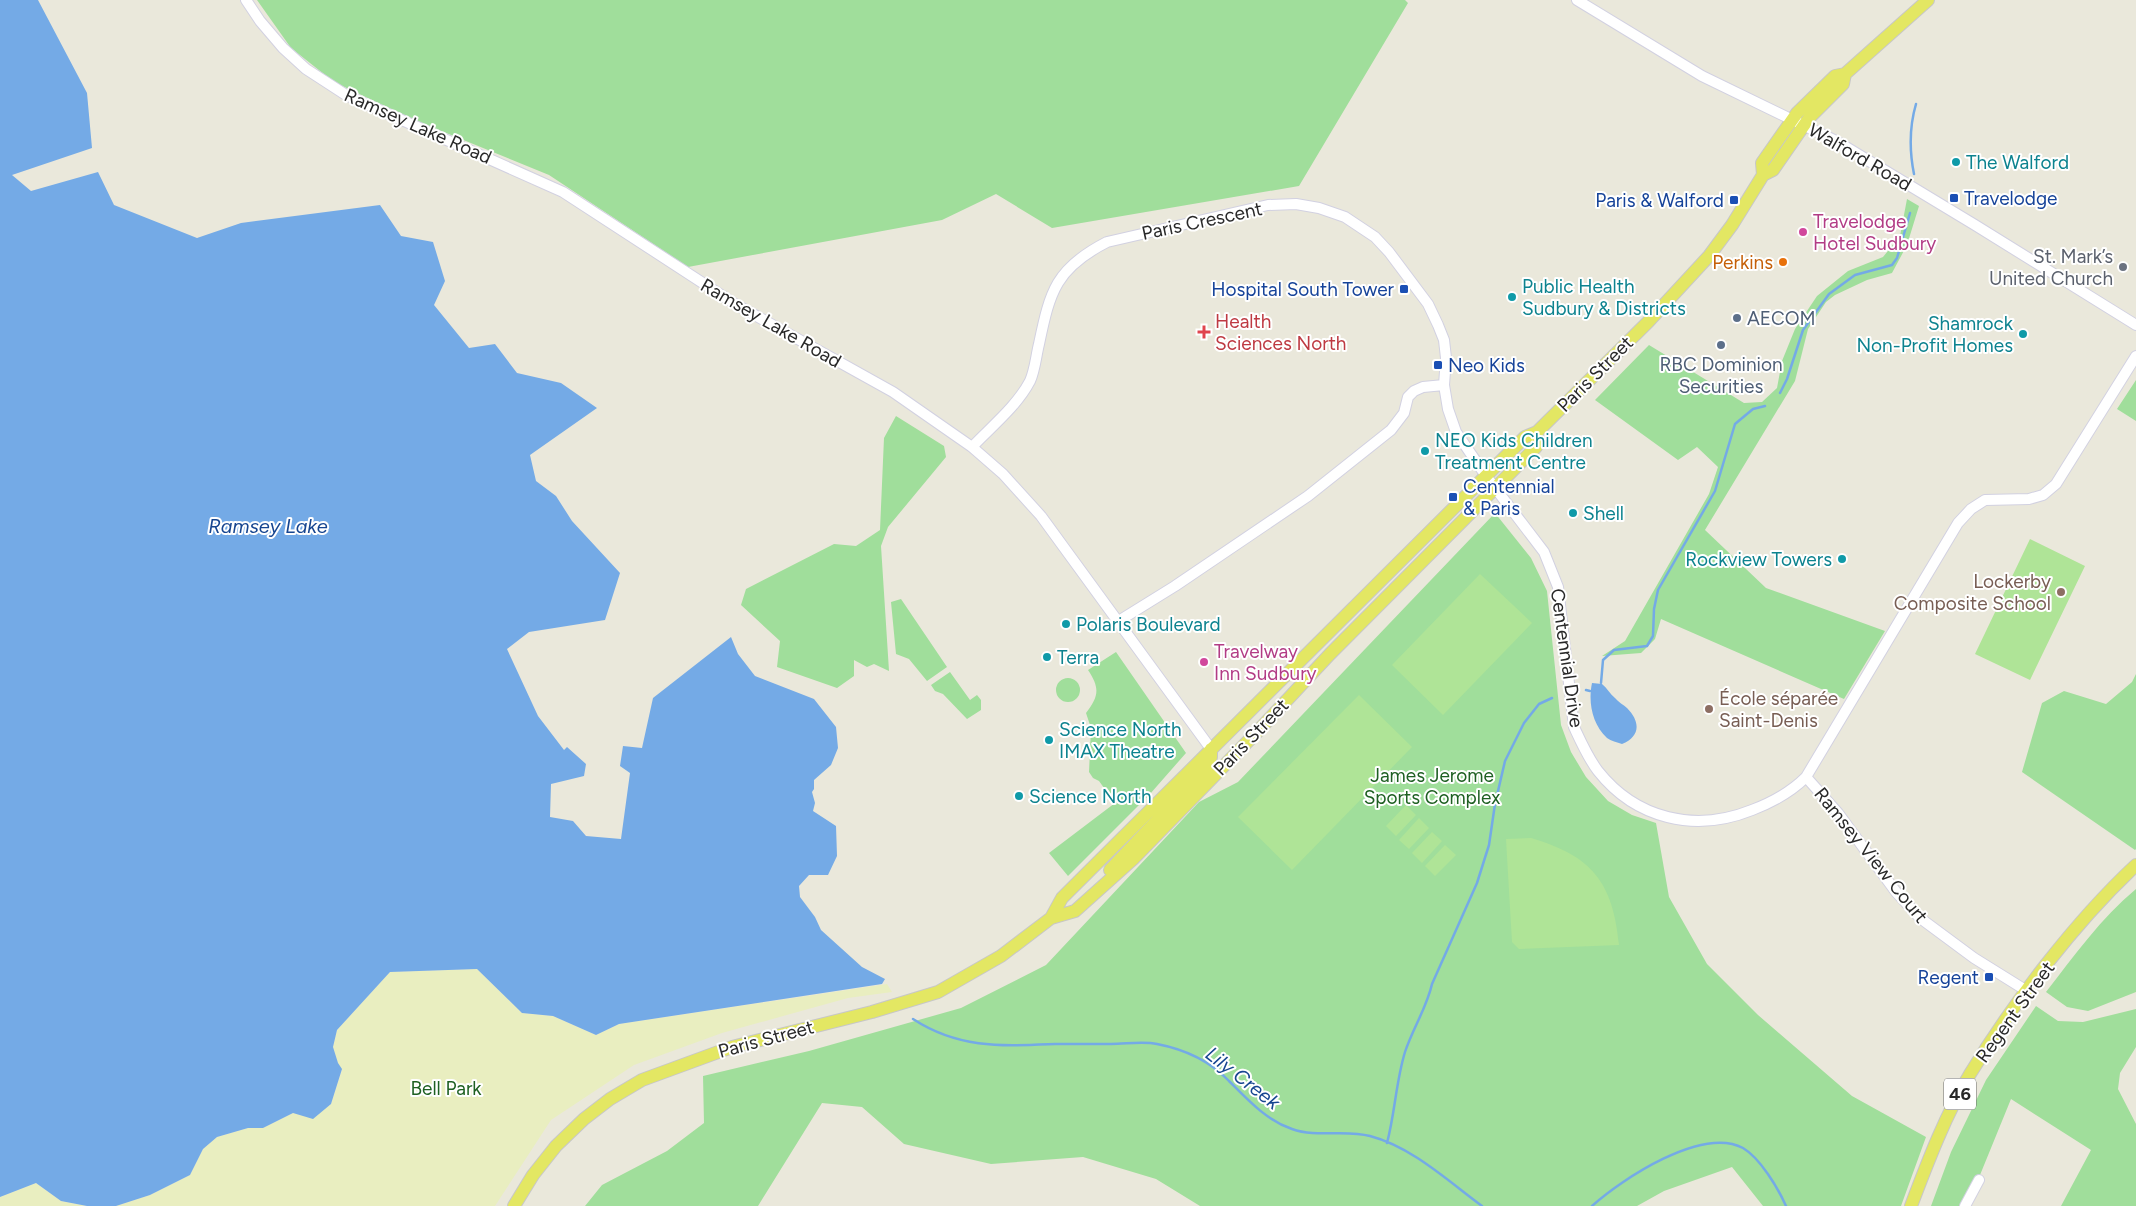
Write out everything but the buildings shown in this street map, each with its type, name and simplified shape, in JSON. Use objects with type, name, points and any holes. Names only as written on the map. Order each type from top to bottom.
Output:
[{"type":"main road","name":"Paris Street","points":[[1051,918],[1062,898],[1211,749],[1525,436],[1537,432],[1648,322],[1709,256],[1732,225],[1763,175],[1773,170],[1806,103],[1835,76],[1845,74],[1928,0]]},
{"type":"main road","name":"Paris Street","points":[[514,1206],[533,1175],[556,1146],[584,1119],[610,1099],[642,1080],[732,1047],[872,1012],[938,992],[1001,956],[1051,918],[1075,911],[1114,878],[1240,750],[1330,654],[1536,447],[1537,432]]},
{"type":"main road","points":[[1211,749],[1219,754],[1228,754],[1240,750]]},
{"type":"main road","points":[[1075,911],[1112,867],[1205,770],[1211,757],[1211,749]]},
{"type":"main road","name":"Regent Street","points":[[1911,1206],[1951,1111],[1970,1074],[2027,991],[2092,909],[2136,865]]},
{"type":"street","name":"Ramsey Lake Road","points":[[246,0],[260,21],[283,48],[306,69],[346,95],[563,192],[734,304],[894,392],[972,447],[1003,474],[1041,516],[1211,749]]},
{"type":"street","name":"Walford Road","points":[[1577,0],[1702,76],[1836,141],[1975,224],[2136,325]]},
{"type":"street","name":"Paris Crescent","points":[[972,447],[1015,402],[1030,381],[1054,289],[1063,273],[1079,258],[1107,242],[1268,206],[1296,204],[1319,208],[1345,217],[1375,237],[1389,252],[1428,304],[1444,340],[1446,358],[1444,385],[1448,409],[1456,432],[1486,476]]},
{"type":"street","name":"Ramsey View Court","points":[[2027,991],[1974,958],[1920,918],[1896,892],[1838,813],[1806,777],[1958,523],[1971,509],[1985,500],[2029,499],[2043,496],[2056,484],[2136,356]]},
{"type":"street","points":[[1117,622],[1175,586],[1308,496],[1391,430],[1404,413],[1408,397],[1414,391],[1423,387],[1444,385]]},
{"type":"street","name":"Centennial Drive","points":[[1486,476],[1544,552],[1558,587],[1574,727],[1598,770],[1616,790],[1636,805],[1661,816],[1684,821],[1707,821],[1734,817],[1779,799],[1794,789],[1806,777]]},
{"type":"street","points":[[1965,1206],[1979,1180]]},
{"type":"green space","points":[[257,0],[1405,0],[1408,3],[1299,186],[1052,228],[996,194],[942,220],[688,267],[549,175],[412,119],[334,82],[291,48]]},
{"type":"green space","points":[[1907,199],[1919,206],[1907,245],[1892,273],[1867,280],[1835,295],[1826,302],[1808,329],[1795,381],[1705,530],[1766,588],[1885,631],[1844,699],[1661,619],[1655,639],[1641,653],[1602,656],[1625,641],[1709,494],[1718,467],[1697,447],[1678,460],[1595,400],[1649,345],[1744,403],[1762,402],[1777,388],[1782,361],[1795,329],[1817,296],[1848,271],[1883,257],[1900,236]]},
{"type":"green space","points":[[2136,380],[2136,421],[2117,409]]},
{"type":"green space","points":[[896,416],[944,446],[946,457],[888,527],[881,546],[889,671],[874,664],[867,667],[854,660],[854,676],[837,688],[777,667],[780,641],[741,605],[746,589],[834,544],[856,546],[880,530],[884,438]]},
{"type":"green space","name":"James Jerome Sports Complex","points":[[1495,513],[1531,558],[1547,591],[1561,725],[1571,752],[1586,777],[1608,801],[1632,815],[1656,823],[1669,897],[1707,964],[1758,1015],[1852,1096],[1926,1137],[1901,1206],[1763,1206],[1732,1167],[1664,1191],[1637,1206],[1200,1206],[1156,1179],[1083,1157],[991,1164],[904,1144],[862,1107],[822,1103],[758,1206],[585,1206],[602,1185],[667,1151],[704,1123],[703,1076],[809,1051],[961,1008],[1046,965],[1199,802],[1238,782]]},
{"type":"green space","points":[[2030,539],[2085,566],[2030,680],[1975,654]]},
{"type":"green space","points":[[1480,574],[1532,623],[1443,715],[1392,665]]},
{"type":"green space","points":[[901,599],[947,667],[927,681],[909,659],[896,654],[891,602]]},
{"type":"green space","points":[[1116,652],[1186,753],[1150,794],[1068,876],[1049,853],[1115,803],[1099,781],[1093,778],[1089,772],[1091,728],[1086,713],[1096,697],[1095,682],[1088,670]]},
{"type":"green space","points":[[950,672],[970,700],[977,695],[981,700],[981,710],[967,719],[943,694],[935,691],[931,685]]},
{"type":"green space","points":[[2136,674],[2135,850],[2022,772],[2042,703],[2064,691],[2106,704],[2132,682]]},
{"type":"green space","points":[[1068,678],[1077,681],[1080,690],[1077,699],[1068,702],[1059,699],[1056,690],[1059,681]]},
{"type":"green space","points":[[1359,695],[1412,747],[1292,870],[1238,817]]},
{"type":"green space","points":[[1406,805],[1416,815],[1396,836],[1386,826]]},
{"type":"green space","points":[[1419,818],[1429,828],[1409,849],[1399,840]]},
{"type":"green space","points":[[1432,832],[1442,841],[1422,863],[1412,853]]},
{"type":"green space","points":[[1531,838],[1570,853],[1596,875],[1605,888],[1611,904],[1619,945],[1519,949],[1512,942],[1506,839]]},
{"type":"green space","points":[[1445,845],[1456,855],[1435,876],[1425,866]]},
{"type":"green space","points":[[2136,889],[2136,992],[2088,1011],[2067,1007],[2046,992],[2111,912]]},
{"type":"green space","points":[[2036,1006],[2058,1021],[2083,1022],[2136,1009],[2136,1047],[2120,1073],[2118,1089],[2136,1124],[2136,1206],[2061,1206],[2091,1150],[2011,1099],[1980,1175],[1960,1206],[1931,1206],[1951,1152],[1986,1080]]},
{"type":"sand","name":"Bell Park","points":[[477,969],[522,1013],[553,1016],[596,1035],[619,1024],[887,984],[892,992],[848,998],[722,1033],[634,1065],[551,1120],[495,1206],[116,1206],[150,1195],[190,1175],[203,1149],[217,1137],[248,1128],[263,1128],[293,1113],[313,1118],[331,1104],[342,1070],[333,1047],[337,1030],[390,972]]},
{"type":"sand","points":[[36,1183],[61,1201],[87,1206],[0,1206],[0,1197]]},
{"type":"water","name":"Ramsey Lake","points":[[0,0],[38,0],[87,93],[92,148],[12,175],[31,191],[98,172],[114,205],[197,238],[241,223],[380,205],[401,236],[433,242],[445,281],[434,305],[469,348],[495,344],[517,373],[561,383],[597,408],[530,455],[536,481],[556,496],[572,521],[620,573],[605,620],[529,632],[507,649],[538,716],[564,750],[567,747],[586,764],[584,776],[551,784],[550,817],[573,821],[586,836],[621,839],[630,773],[620,766],[623,746],[642,748],[653,698],[731,637],[738,654],[755,676],[814,699],[836,727],[838,748],[831,765],[814,780],[812,792],[815,803],[813,811],[836,826],[837,856],[828,875],[809,875],[799,886],[800,897],[815,917],[821,930],[862,967],[885,979],[882,984],[619,1024],[596,1035],[553,1016],[522,1013],[477,969],[390,972],[337,1030],[333,1047],[342,1069],[331,1104],[313,1119],[293,1113],[263,1128],[248,1128],[217,1137],[203,1149],[190,1175],[150,1195],[116,1206],[87,1206],[61,1201],[36,1183],[0,1197]]},
{"type":"water","points":[[1592,683],[1602,684],[1632,713],[1636,729],[1628,741],[1622,744],[1610,740],[1598,726],[1591,705]]},
{"type":"waterway","points":[[1914,174],[1910,139],[1916,104]]},
{"type":"waterway","points":[[1780,393],[1787,379],[1803,330],[1829,294],[1855,275],[1892,265],[1897,258],[1910,213]]},
{"type":"waterway","points":[[1601,683],[1603,660],[1614,650],[1647,646],[1653,636],[1654,609],[1658,590],[1715,491],[1735,424],[1753,409],[1765,406]]},
{"type":"waterway","points":[[1586,690],[1590,691]]},
{"type":"waterway","points":[[1387,1143],[1405,1052],[1427,1001],[1432,984],[1477,883],[1489,845],[1495,804],[1505,761],[1524,723],[1539,704],[1552,698]]},
{"type":"waterway","name":"Lily Creek","points":[[913,1019],[947,1036],[981,1044],[1146,1043],[1177,1049],[1213,1067],[1258,1109],[1283,1125],[1302,1132],[1351,1133],[1385,1141],[1415,1156],[1482,1206]]},
{"type":"waterway","name":"Lily Creek","points":[[1592,1206],[1622,1182],[1663,1159],[1706,1144],[1726,1143],[1743,1148],[1756,1159],[1773,1182],[1786,1206]]},
{"type":"place","name":"The Walford","points":[[1956,162]]},
{"type":"place","name":"Travelodge","points":[[1954,198]]},
{"type":"place","name":"Paris & Walford","points":[[1734,200]]},
{"type":"place","name":"Travelodge Hotel Sudbury","points":[[1803,232]]},
{"type":"place","name":"Perkins","points":[[1783,262]]},
{"type":"place","name":"St. Mark’s United Church","points":[[2123,267]]},
{"type":"place","name":"Hospital South Tower","points":[[1404,289]]},
{"type":"place","name":"Public Health Sudbury & Districts","points":[[1512,297]]},
{"type":"place","name":"AECOM","points":[[1737,318]]},
{"type":"place","name":"Health Sciences North","points":[[1204,332]]},
{"type":"place","name":"Shamrock Non-Profit Homes","points":[[2023,334]]},
{"type":"place","name":"RBC Dominion Securities","points":[[1721,345]]},
{"type":"place","name":"Neo Kids","points":[[1438,365]]},
{"type":"place","name":"NEO Kids Children Treatment Centre","points":[[1425,451]]},
{"type":"place","name":"Centennial & Paris","points":[[1453,497]]},
{"type":"place","name":"Shell","points":[[1573,513]]},
{"type":"place","name":"Rockview Towers","points":[[1842,559]]},
{"type":"place","name":"Lockerby Composite School","points":[[2061,592]]},
{"type":"place","name":"Polaris Boulevard","points":[[1066,624]]},
{"type":"place","name":"Terra","points":[[1047,657]]},
{"type":"place","name":"Travelway Inn Sudbury","points":[[1204,662]]},
{"type":"place","name":"École séparée Saint-Denis","points":[[1709,709]]},
{"type":"place","name":"Science North IMAX Theatre","points":[[1049,740]]},
{"type":"place","name":"Science North","points":[[1019,796]]},
{"type":"place","name":"Regent","points":[[1989,977]]}]
